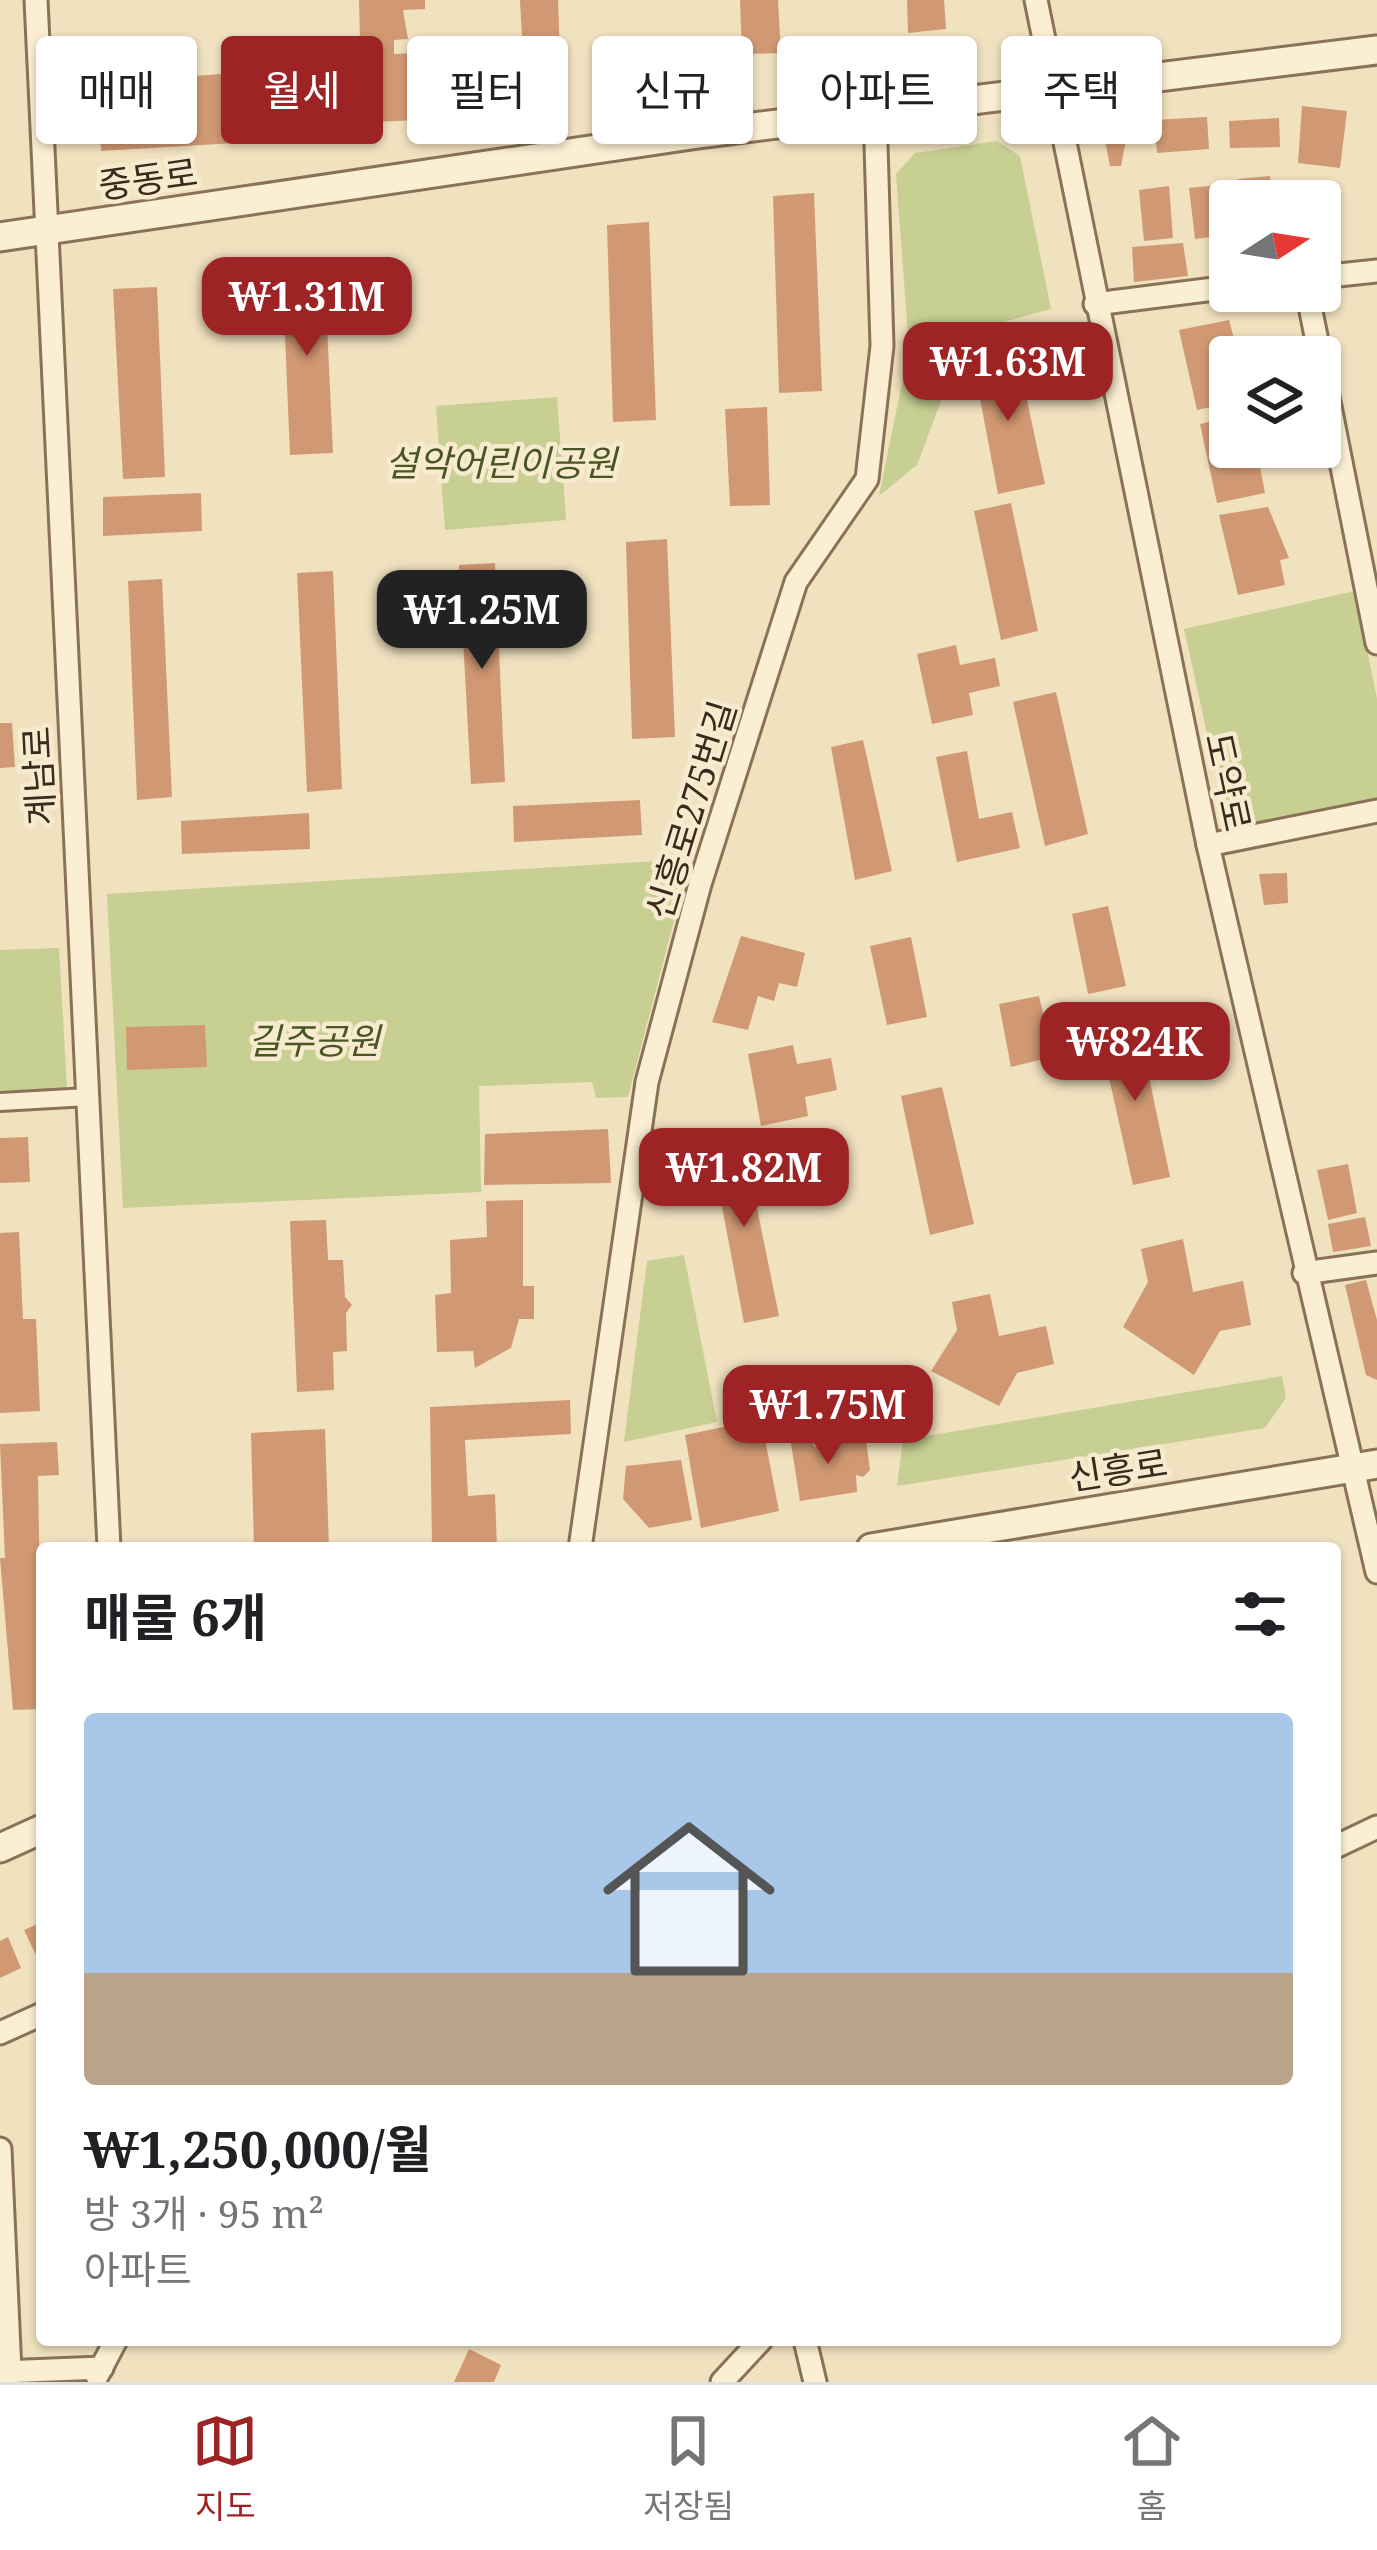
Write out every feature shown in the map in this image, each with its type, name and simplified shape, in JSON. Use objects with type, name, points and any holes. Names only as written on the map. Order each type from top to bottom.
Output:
[{"type":"street","name":"계남로","points":[[35,0],[109,1542]]},
{"type":"street","name":"도약로","points":[[1036,0],[1043,36]]},
{"type":"street","name":"중동로","points":[[1162,75],[1377,50]]},
{"type":"street","name":"중동로","points":[[0,237],[777,125]]},
{"type":"street","name":"신흥로275번길","points":[[581,1542],[647,1082],[688,928],[796,583],[867,478],[882,346],[876,144]]},
{"type":"street","name":"도약로","points":[[1064,144],[1208,845],[1304,1274],[1366,1465],[1377,1572]]},
{"type":"street","points":[[1341,275],[1377,272]]},
{"type":"street","points":[[1095,304],[1209,290]]},
{"type":"street","points":[[1311,312],[1377,643]]},
{"type":"street","points":[[1208,845],[1377,811]]},
{"type":"street","points":[[0,1102],[88,1097]]},
{"type":"street","points":[[1304,1274],[1377,1263]]},
{"type":"street","name":"신흥로","points":[[907,1542],[1366,1465]]},
{"type":"street","points":[[1341,1843],[1377,1827]]},
{"type":"street","points":[[0,1848],[36,1832]]},
{"type":"street","points":[[0,2033],[36,2017]]},
{"type":"street","points":[[0,2149],[5,2372],[98,2375],[113,2346]]},
{"type":"street","points":[[722,2382],[755,2346]]},
{"type":"street","points":[[806,2346],[815,2382]]},
{"type":"green space","points":[[997,141],[1020,156],[1051,309],[967,332],[917,465],[879,496],[909,348],[896,174],[915,153]]},
{"type":"green space","name":"설악어린이공원","points":[[557,397],[566,520],[445,530],[436,406]]},
{"type":"green space","points":[[1355,591],[1377,699],[1377,802],[1229,833],[1184,629]]},
{"type":"green space","name":"길주공원","points":[[690,859],[628,1097],[596,1098],[592,1082],[479,1086],[481,1192],[123,1208],[107,894]]},
{"type":"green space","points":[[59,948],[67,1088],[0,1092],[0,950]]},
{"type":"green space","points":[[684,1255],[717,1422],[624,1442],[647,1261]]},
{"type":"green space","points":[[1282,1376],[1286,1398],[1265,1428],[897,1486],[903,1440]]},
{"type":"building","points":[[359,0],[425,0],[425,9],[403,10],[407,39],[394,40],[394,54],[407,53],[407,121],[383,122],[383,36],[360,36]]},
{"type":"building","points":[[520,0],[558,0],[559,36],[522,36]]},
{"type":"building","points":[[740,0],[778,0],[777,53],[753,54],[753,36],[741,36]]},
{"type":"building","points":[[907,0],[944,0],[946,29],[908,33]]},
{"type":"building","points":[[221,74],[221,144],[101,151],[101,144],[197,144],[197,76]]},
{"type":"building","points":[[1302,106],[1347,111],[1340,168],[1298,163]]},
{"type":"building","points":[[1207,117],[1209,149],[1157,153],[1156,144],[1162,144],[1162,120]]},
{"type":"building","points":[[1279,118],[1280,147],[1230,148],[1229,121]]},
{"type":"building","points":[[1106,144],[1125,144],[1121,166],[1110,166]]},
{"type":"building","points":[[1169,186],[1173,238],[1144,241],[1139,190]]},
{"type":"building","points":[[1209,186],[1209,237],[1195,239],[1189,188]]},
{"type":"building","points":[[814,193],[822,391],[779,393],[773,196]]},
{"type":"building","points":[[649,222],[656,420],[613,422],[607,225]]},
{"type":"building","points":[[1183,243],[1188,276],[1134,282],[1132,247]]},
{"type":"building","points":[[324,262],[333,453],[290,455],[282,264]]},
{"type":"building","points":[[157,287],[165,477],[123,479],[113,289]]},
{"type":"building","points":[[1229,320],[1233,336],[1209,336],[1209,407],[1197,410],[1179,330]]},
{"type":"building","points":[[1017,354],[1045,484],[998,494],[973,361]]},
{"type":"building","points":[[767,407],[770,505],[730,506],[725,409]]},
{"type":"building","points":[[1209,422],[1209,466],[1200,424]]},
{"type":"building","points":[[1209,468],[1260,468],[1265,493],[1217,503]]},
{"type":"building","points":[[201,493],[202,531],[103,536],[103,497]]},
{"type":"building","points":[[1011,503],[1038,631],[1001,640],[974,511]]},
{"type":"building","points":[[1268,507],[1289,558],[1280,560],[1285,585],[1238,595],[1219,515]]},
{"type":"building","points":[[667,539],[675,737],[632,739],[626,542]]},
{"type":"building","points":[[495,563],[505,782],[471,784],[459,565]]},
{"type":"building","points":[[333,571],[342,789],[307,792],[297,573]]},
{"type":"building","points":[[162,579],[172,797],[137,800],[128,581]]},
{"type":"building","points":[[956,645],[960,665],[995,658],[1000,686],[969,693],[973,715],[932,724],[917,654]]},
{"type":"building","points":[[1056,692],[1088,834],[1045,846],[1013,702]]},
{"type":"building","points":[[0,723],[12,723],[15,767],[0,768]]},
{"type":"building","points":[[863,740],[892,871],[855,880],[831,747]]},
{"type":"building","points":[[967,751],[979,819],[1012,812],[1020,848],[957,862],[936,757]]},
{"type":"building","points":[[640,800],[642,835],[514,842],[513,806]]},
{"type":"building","points":[[309,813],[310,849],[182,854],[181,821]]},
{"type":"building","points":[[1287,873],[1288,903],[1264,905],[1259,874]]},
{"type":"building","points":[[1108,906],[1126,986],[1088,994],[1072,914]]},
{"type":"building","points":[[741,936],[805,953],[797,987],[779,983],[774,1001],[758,996],[748,1030],[712,1022]]},
{"type":"building","points":[[911,937],[927,1017],[887,1025],[870,946]]},
{"type":"building","points":[[1039,996],[1043,1013],[1080,1005],[1088,1035],[1050,1043],[1052,1057],[1011,1067],[999,1004]]},
{"type":"building","points":[[205,1025],[207,1067],[127,1070],[126,1027]]},
{"type":"building","points":[[1138,1025],[1170,1177],[1133,1185],[1099,1033]]},
{"type":"building","points":[[793,1045],[797,1064],[831,1058],[837,1090],[805,1097],[808,1116],[761,1126],[748,1054]]},
{"type":"building","points":[[942,1087],[974,1224],[930,1235],[901,1096]]},
{"type":"building","points":[[608,1129],[611,1183],[484,1185],[485,1134]]},
{"type":"building","points":[[742,1135],[779,1316],[744,1323],[710,1143]]},
{"type":"building","points":[[28,1137],[30,1182],[0,1183],[0,1138]]},
{"type":"building","points":[[1348,1164],[1357,1213],[1328,1220],[1317,1170]]},
{"type":"building","points":[[523,1200],[523,1286],[534,1286],[534,1319],[519,1319],[511,1348],[475,1368],[473,1351],[437,1352],[435,1295],[451,1293],[450,1240],[487,1237],[486,1201]]},
{"type":"building","points":[[1365,1217],[1371,1246],[1333,1252],[1328,1224]]},
{"type":"building","points":[[326,1220],[328,1260],[343,1260],[345,1297],[352,1305],[346,1313],[347,1351],[333,1352],[334,1390],[297,1392],[290,1221]]},
{"type":"building","points":[[19,1232],[23,1319],[36,1319],[40,1411],[0,1413],[0,1233]]},
{"type":"building","points":[[1183,1239],[1193,1292],[1243,1281],[1251,1325],[1220,1331],[1194,1375],[1123,1327],[1148,1282],[1141,1249]]},
{"type":"building","points":[[1366,1280],[1377,1320],[1377,1380],[1366,1375],[1345,1285]]},
{"type":"building","points":[[990,1294],[999,1336],[1046,1326],[1054,1364],[1017,1373],[999,1406],[931,1371],[957,1330],[952,1302]]},
{"type":"building","points":[[570,1400],[571,1434],[465,1440],[468,1496],[495,1494],[497,1542],[432,1542],[430,1407]]},
{"type":"building","points":[[761,1419],[779,1511],[701,1528],[685,1435]]},
{"type":"building","points":[[325,1429],[329,1542],[254,1542],[251,1433]]},
{"type":"building","points":[[809,1433],[814,1447],[866,1439],[870,1470],[863,1477],[856,1475],[857,1492],[800,1501],[790,1437]]},
{"type":"building","points":[[57,1442],[59,1475],[38,1476],[36,1709],[13,1710],[0,1558],[5,1558],[0,1444]]},
{"type":"building","points":[[681,1460],[692,1520],[649,1528],[623,1499],[626,1466]]},
{"type":"building","points":[[36,1925],[36,1955],[24,1930]]},
{"type":"building","points":[[8,1937],[21,1968],[0,1978],[0,1941]]},
{"type":"building","points":[[469,2349],[501,2365],[494,2382],[454,2382]]}]
